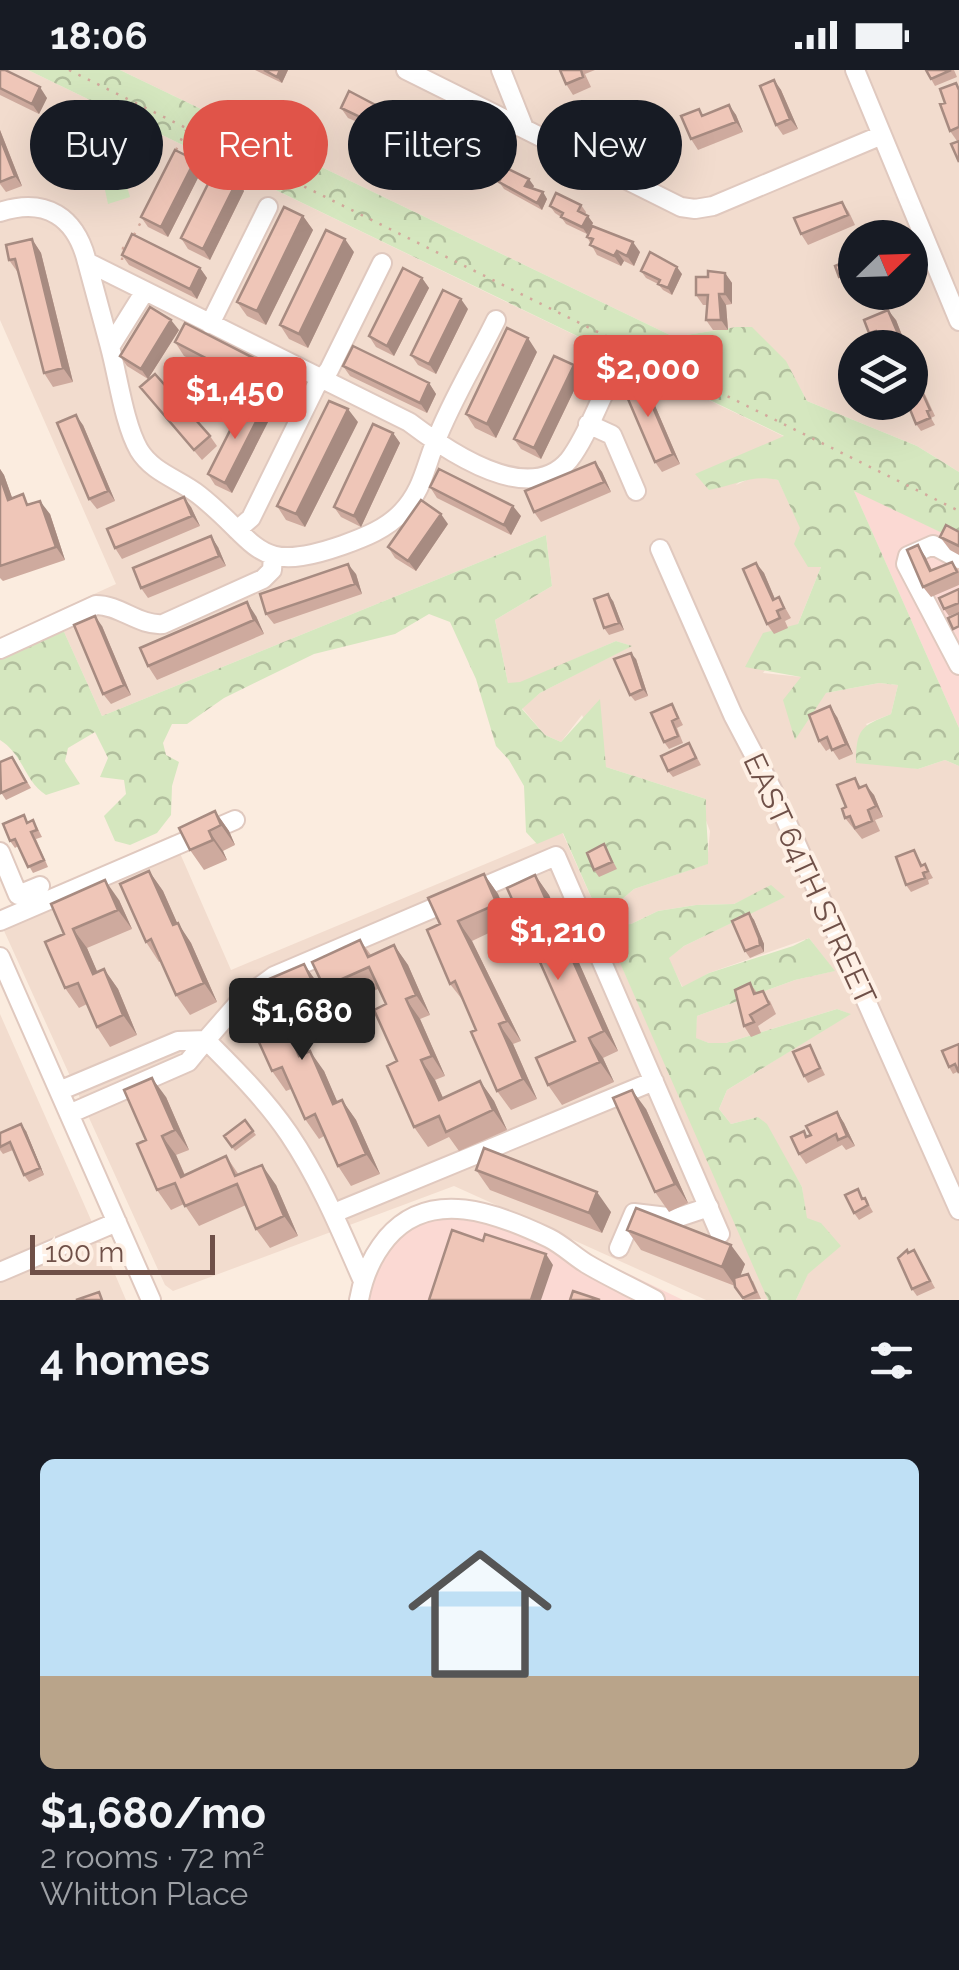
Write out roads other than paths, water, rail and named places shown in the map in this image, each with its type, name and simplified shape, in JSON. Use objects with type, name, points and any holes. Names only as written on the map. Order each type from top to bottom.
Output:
[{"type":"street","points":[[406,70],[695,210],[882,136]]},
{"type":"street","points":[[501,70],[524,128]]},
{"type":"street","points":[[855,70],[959,321]]},
{"type":"street","points":[[0,212],[28,206],[56,214],[71,225],[81,240],[135,441],[145,458],[199,495],[250,544],[272,556],[309,557],[360,539],[392,522],[422,484],[436,441],[496,320]]},
{"type":"street","points":[[210,324],[268,207]]},
{"type":"street","points":[[87,262],[409,422],[436,441],[506,476],[534,480],[564,465],[609,384]]},
{"type":"street","points":[[237,530],[251,518],[382,264]]},
{"type":"street","points":[[110,346],[146,291]]},
{"type":"street","points":[[588,424],[612,436],[636,491]]},
{"type":"street","points":[[959,559],[933,545],[908,556],[906,564],[959,665]]},
{"type":"street","name":"EAST 64TH STREET","points":[[660,549],[959,1210]]},
{"type":"street","points":[[0,649],[96,605],[111,606],[151,624],[163,624],[263,579],[272,570],[272,556]]},
{"type":"street","points":[[0,921],[235,820]]},
{"type":"street","points":[[0,852],[5,879],[18,896],[40,886]]},
{"type":"street","points":[[69,1114],[188,1062],[240,1001],[274,976],[556,856],[720,1234]]},
{"type":"street","points":[[0,958],[4,978],[151,1300]]},
{"type":"street","points":[[59,1092],[178,1041],[206,1040],[251,1086],[289,1134],[334,1213],[361,1291]]},
{"type":"street","points":[[334,1213],[654,1081]]},
{"type":"street","points":[[361,1291],[378,1249],[399,1225],[422,1211],[446,1206],[502,1219],[552,1239],[584,1262],[655,1300]]},
{"type":"street","points":[[619,1248],[634,1213],[676,1218],[709,1207]]},
{"type":"street","points":[[0,1272],[117,1222]]}]
